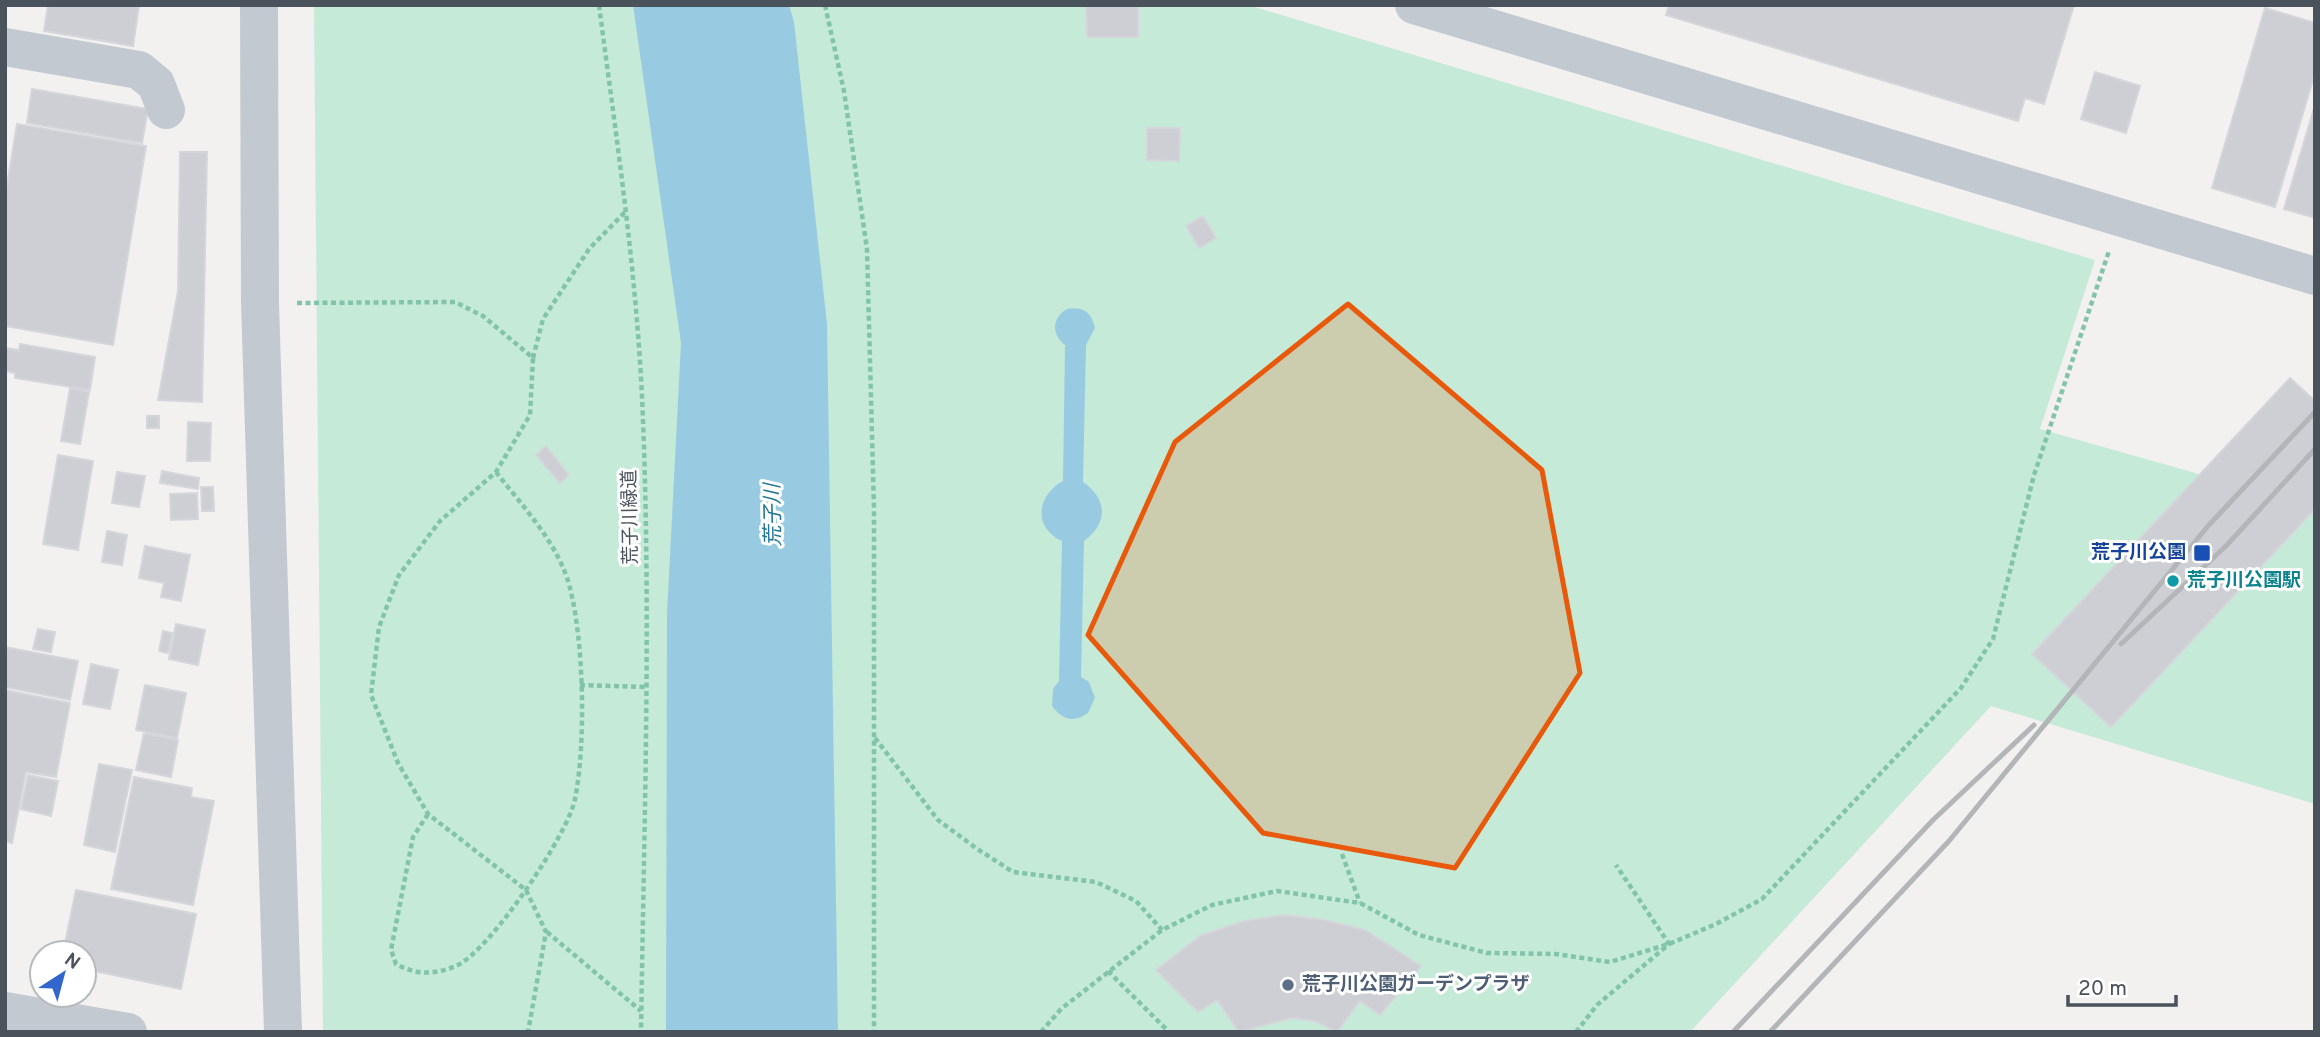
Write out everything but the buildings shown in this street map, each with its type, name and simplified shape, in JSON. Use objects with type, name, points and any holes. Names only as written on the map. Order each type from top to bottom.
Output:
[{"type":"street","points":[[259,5],[260,303],[283,1032]]},
{"type":"street","points":[[1415,5],[2315,276]]},
{"type":"street","points":[[5,47],[139,70],[156,84],[166,110]]},
{"type":"street","points":[[5,1011],[128,1032]]},
{"type":"path","name":"荒子川緑道","points":[[599,5],[626,211],[643,418],[646,687],[641,1032]]},
{"type":"path","points":[[825,5],[844,91],[867,249],[874,509],[874,1032]]},
{"type":"path","points":[[626,211],[589,249],[543,319],[533,358],[530,415],[496,472],[440,521],[399,575],[379,628],[370,695],[398,763],[428,814],[526,890],[546,932],[641,1011]]},
{"type":"path","points":[[1041,1032],[1061,1009],[1162,930],[1212,905],[1277,891],[1360,903],[1419,935],[1487,953],[1555,954],[1610,962],[1669,944],[1716,924],[1762,899],[1961,688],[1993,639],[2034,475],[2120,217]]},
{"type":"path","points":[[260,303],[455,302],[483,316],[533,358]]},
{"type":"path","points":[[428,814],[413,837],[391,950],[396,964],[413,973],[431,973],[458,965],[486,942],[526,890],[564,828],[574,802],[580,755],[580,685],[570,587],[551,544],[496,472]]},
{"type":"path","points":[[580,685],[646,687]]},
{"type":"path","points":[[875,738],[938,820],[985,854],[1013,872],[1096,882],[1136,901],[1162,930]]},
{"type":"path","points":[[1342,854],[1360,903]]},
{"type":"path","points":[[1616,865],[1669,944]]},
{"type":"path","points":[[528,1032],[546,932]]},
{"type":"path","points":[[1576,1032],[1597,1005],[1669,944]]},
{"type":"path","points":[[1108,971],[1169,1032]]},
{"type":"highlighted area","points":[[1348,304],[1542,470],[1580,673],[1455,868],[1263,833],[1088,635],[1175,442]]},
{"type":"green space","name":"荒子川公園","points":[[314,5],[1248,5],[2095,260],[2040,429],[2315,507],[2315,804],[1991,706],[1690,1032],[323,1032]]},
{"type":"water","name":"荒子川","points":[[633,5],[789,5],[794,22],[827,324],[838,1032],[666,1032],[667,614],[681,343]]},
{"type":"water","points":[[1067,309],[1086,312],[1092,318],[1095,328],[1086,345],[1083,482],[1097,496],[1102,512],[1097,527],[1084,541],[1081,677],[1089,682],[1095,698],[1088,713],[1073,719],[1064,717],[1052,706],[1053,689],[1059,681],[1062,541],[1046,528],[1042,520],[1043,503],[1047,495],[1063,481],[1065,345],[1057,336],[1055,326],[1058,317]]},
{"type":"railway","points":[[1770,1032],[1949,841],[2208,526],[2315,412]]},
{"type":"railway","points":[[2121,644],[2226,546],[2315,449]]},
{"type":"railway","points":[[1733,1032],[1933,820],[2034,725]]},
{"type":"place","name":"荒子川公園","points":[[2202,553]]},
{"type":"place","name":"荒子川公園駅","points":[[2173,581]]},
{"type":"place","name":"荒子川公園ガーデンプラザ","points":[[1288,985]]}]
